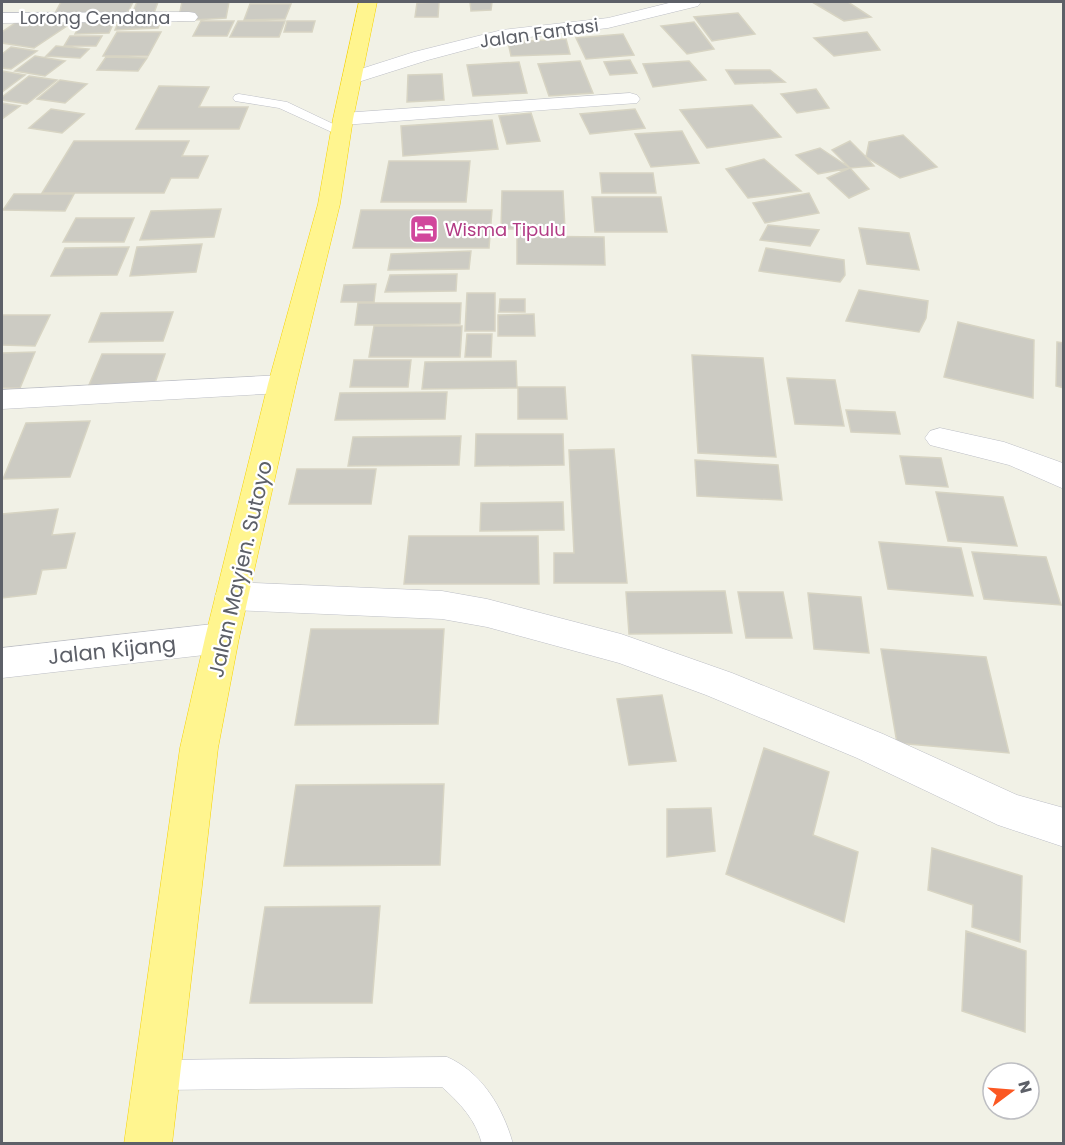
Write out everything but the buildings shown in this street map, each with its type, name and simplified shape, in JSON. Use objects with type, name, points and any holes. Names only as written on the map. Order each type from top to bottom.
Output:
[{"type":"highway","name":"Jalan Mayjen. Sutoyo","points":[[148,1143],[199,748],[222,638],[282,384],[329,204],[342,125],[368,2]]},
{"type":"street","points":[[2,6],[9,2]]},
{"type":"street","name":"Jalan Fantasi","points":[[352,78],[421,56],[502,35],[618,21],[692,2]]},
{"type":"street","name":"Lorong Cendana","points":[[2,18],[189,17]]},
{"type":"street","points":[[342,125],[630,99]]},
{"type":"street","points":[[2,400],[282,384]]},
{"type":"street","points":[[940,438],[1032,460],[1064,478]]},
{"type":"street","points":[[232,596],[442,605],[488,613],[621,649],[719,684],[870,746],[1012,813],[1064,828]]},
{"type":"street","name":"Jalan Kijang","points":[[2,663],[222,638]]},
{"type":"lane","points":[[239,98],[282,105],[342,125]]},
{"type":"lane","points":[[158,1075],[447,1072],[481,1102],[494,1127],[498,1143]]},
{"type":"place","name":"Wisma Tipulu","points":[[424,229]]}]
